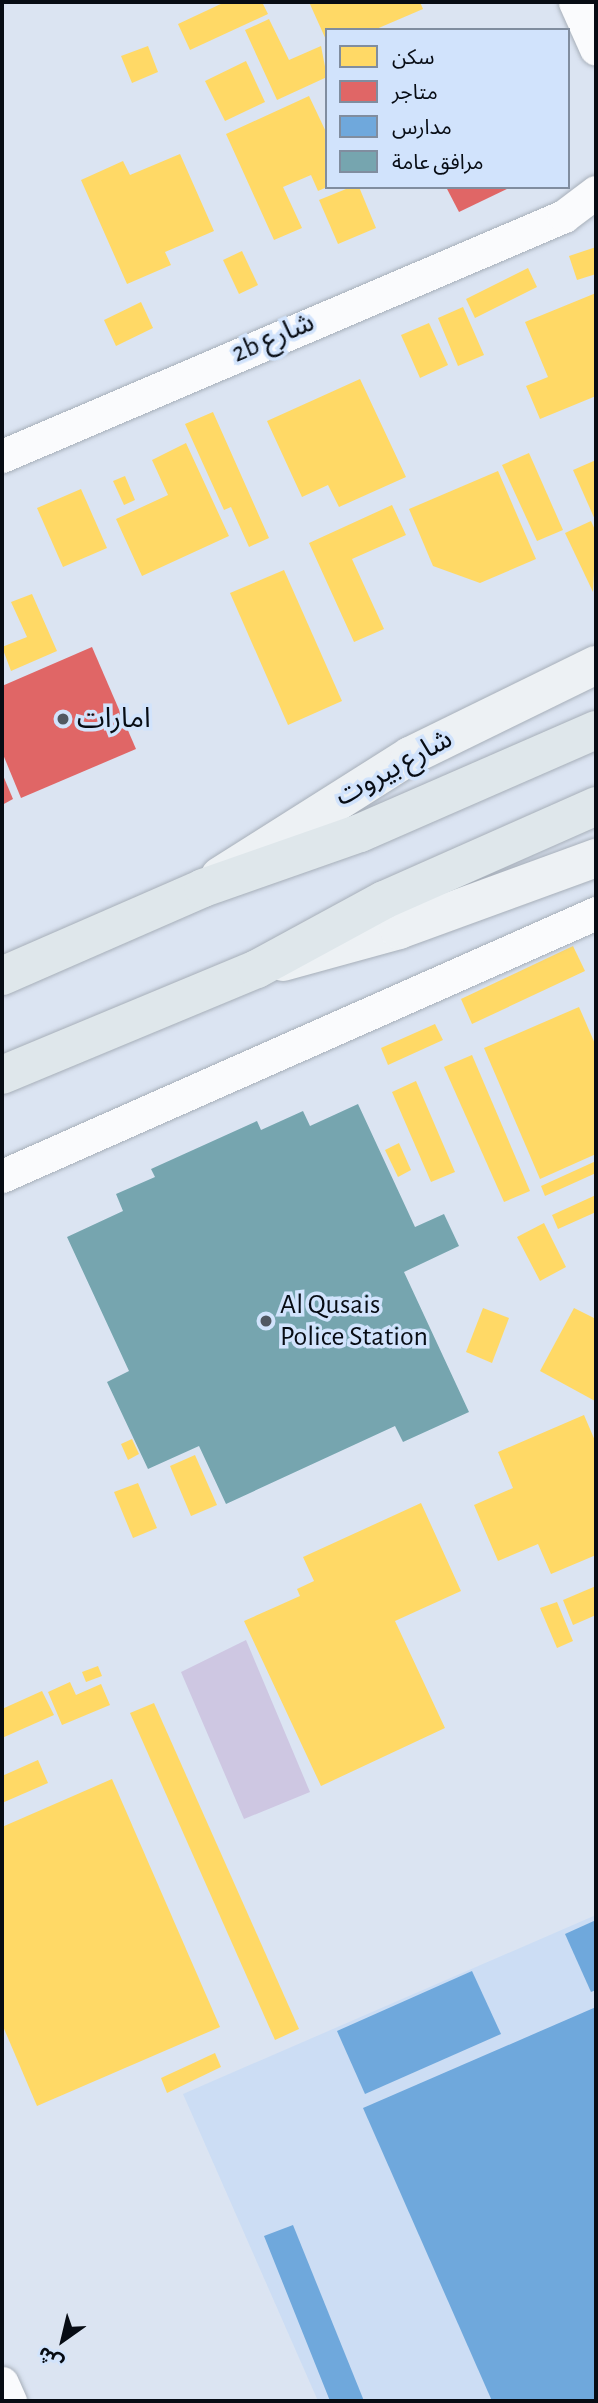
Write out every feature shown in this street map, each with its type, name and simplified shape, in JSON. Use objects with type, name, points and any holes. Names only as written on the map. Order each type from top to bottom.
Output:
[{"type":"main road","name":"شارع بيروت","points":[[203,888],[286,831],[410,756],[596,665]]},
{"type":"main road","name":"شارع بيروت","points":[[2,976],[203,888],[360,833],[596,730]]},
{"type":"main road","points":[[2,1075],[257,969],[384,900],[596,806]]},
{"type":"main road","points":[[257,969],[398,930],[596,858]]},
{"type":"street","points":[[575,2],[596,49]]},
{"type":"street","name":"2b شارع","points":[[544,221],[573,199],[596,168]]},
{"type":"street","name":"2b شارع","points":[[2,456],[544,221],[572,212],[596,192]]},
{"type":"street","points":[[2,1176],[596,914]]},
{"type":"street","points":[[2,2383],[10,2401]]},
{"type":"shaded area","points":[[246,1640],[310,1792],[244,1819],[181,1672]]},
{"type":"shaded area","points":[[596,1915],[596,2401],[318,2401],[183,2094]]},
{"type":"building: سكن","points":[[225,2],[262,2],[268,14],[190,50],[178,24]]},
{"type":"building: سكن","points":[[309,2],[420,2],[423,9],[379,28],[325,28],[325,38]]},
{"type":"building: سكن","points":[[269,19],[289,60],[321,46],[325,78],[277,100],[245,30]]},
{"type":"building: سكن","points":[[148,46],[158,72],[132,83],[121,56]]},
{"type":"building: سكن","points":[[246,61],[265,102],[225,121],[205,81]]},
{"type":"building: سكن","points":[[309,96],[325,130],[325,188],[318,191],[311,175],[283,187],[302,228],[274,240],[226,134]]},
{"type":"building: سكن","points":[[180,154],[214,231],[165,252],[171,265],[127,284],[81,180],[123,161],[130,175]]},
{"type":"building: سكن","points":[[346,189],[360,189],[376,228],[338,244],[319,200]]},
{"type":"building: سكن","points":[[596,247],[596,274],[577,280],[569,256]]},
{"type":"building: سكن","points":[[242,251],[258,285],[239,294],[223,260]]},
{"type":"building: سكن","points":[[528,268],[537,287],[475,318],[466,299]]},
{"type":"building: سكن","points":[[596,293],[596,396],[540,419],[526,386],[548,377],[525,322]]},
{"type":"building: سكن","points":[[141,302],[153,328],[116,346],[104,320]]},
{"type":"building: سكن","points":[[463,307],[484,355],[458,366],[438,318]]},
{"type":"building: سكن","points":[[429,323],[448,365],[420,378],[401,335]]},
{"type":"building: سكن","points":[[360,379],[406,477],[339,507],[328,485],[302,497],[267,421]]},
{"type":"building: سكن","points":[[213,412],[269,538],[249,547],[231,507],[224,510],[185,424]]},
{"type":"building: سكن","points":[[186,443],[229,536],[142,576],[116,519],[168,495],[152,460]]},
{"type":"building: سكن","points":[[529,453],[563,530],[537,541],[502,465]]},
{"type":"building: سكن","points":[[596,460],[596,522],[573,470]]},
{"type":"building: سكن","points":[[498,471],[536,559],[480,583],[433,566],[409,509]]},
{"type":"building: سكن","points":[[125,476],[135,500],[124,505],[113,481]]},
{"type":"building: سكن","points":[[81,489],[107,548],[63,567],[37,508]]},
{"type":"building: سكن","points":[[392,505],[406,535],[352,559],[384,629],[354,642],[309,543]]},
{"type":"building: سكن","points":[[591,521],[596,532],[593,592],[565,533]]},
{"type":"building: سكن","points":[[284,570],[342,701],[288,725],[230,593]]},
{"type":"building: سكن","points":[[32,594],[57,651],[11,671],[2,647],[27,637],[11,602]]},
{"type":"building: سكن","points":[[573,946],[585,971],[472,1024],[461,999]]},
{"type":"building: سكن","points":[[579,1007],[596,1046],[596,1154],[540,1179],[484,1048]]},
{"type":"building: سكن","points":[[435,1024],[443,1040],[388,1065],[381,1048]]},
{"type":"building: سكن","points":[[472,1055],[530,1191],[504,1202],[444,1067]]},
{"type":"building: سكن","points":[[416,1081],[455,1172],[431,1182],[392,1092]]},
{"type":"building: سكن","points":[[399,1143],[411,1170],[398,1177],[385,1150]]},
{"type":"building: سكن","points":[[596,1161],[596,1173],[545,1196],[541,1186]]},
{"type":"building: سكن","points":[[596,1195],[596,1212],[558,1229],[552,1215]]},
{"type":"building: سكن","points":[[544,1223],[566,1267],[540,1281],[517,1237]]},
{"type":"building: سكن","points":[[483,1308],[509,1318],[492,1363],[466,1352]]},
{"type":"building: سكن","points":[[574,1308],[596,1319],[595,1401],[540,1371]]},
{"type":"building: سكن","points":[[584,1415],[596,1443],[596,1555],[551,1574],[538,1544],[498,1561],[474,1505],[513,1488],[498,1452]]},
{"type":"building: سكن","points":[[132,1439],[139,1454],[128,1460],[121,1444]]},
{"type":"building: سكن","points":[[195,1455],[217,1505],[191,1516],[170,1466]]},
{"type":"building: سكن","points":[[138,1483],[157,1528],[133,1538],[114,1492]]},
{"type":"building: سكن","points":[[421,1503],[461,1591],[395,1621],[445,1728],[321,1786],[244,1621],[300,1596],[297,1589],[314,1581],[303,1557]]},
{"type":"building: سكن","points":[[596,1586],[596,1615],[573,1625],[563,1600]]},
{"type":"building: سكن","points":[[557,1602],[573,1641],[557,1648],[540,1608]]},
{"type":"building: سكن","points":[[98,1666],[102,1676],[86,1682],[82,1672]]},
{"type":"building: سكن","points":[[70,1682],[76,1695],[101,1684],[110,1705],[62,1725],[48,1692]]},
{"type":"building: سكن","points":[[42,1691],[54,1715],[2,1738],[2,1709]]},
{"type":"building: سكن","points":[[154,1703],[299,2029],[275,2040],[130,1713]]},
{"type":"building: سكن","points":[[38,1760],[48,1783],[2,1803],[2,1776]]},
{"type":"building: سكن","points":[[112,1779],[220,2027],[37,2106],[2,2024],[2,1827]]},
{"type":"building: سكن","points":[[215,2053],[221,2067],[167,2093],[161,2078]]},
{"type":"building: متاجر","points":[[447,189],[507,189],[459,212]]},
{"type":"building: متاجر","name":"امارات","points":[[92,647],[136,749],[21,798],[2,752],[2,686]]},
{"type":"building: متاجر","points":[[2,773],[13,799],[2,805]]},
{"type":"building: مدارس","points":[[596,1920],[596,1990],[591,1992],[565,1934]]},
{"type":"building: مدارس","points":[[472,1971],[501,2034],[365,2094],[337,2031]]},
{"type":"building: مدارس","points":[[596,2007],[596,2401],[492,2401],[363,2108]]},
{"type":"building: مدارس","points":[[293,2225],[364,2401],[330,2401],[264,2236]]},
{"type":"building: مرافق عامة","name":"Al Qusais Police Station","points":[[358,1104],[415,1227],[444,1214],[459,1246],[404,1272],[469,1412],[403,1442],[395,1426],[226,1504],[199,1446],[148,1469],[107,1382],[129,1371],[67,1237],[123,1211],[116,1194],[155,1177],[151,1169],[257,1121],[261,1130],[303,1111],[310,1126]]},
{"type":"place","name":"امارات","points":[[63,719]]},
{"type":"place","name":"Al Qusais Police Station","points":[[266,1321]]}]
